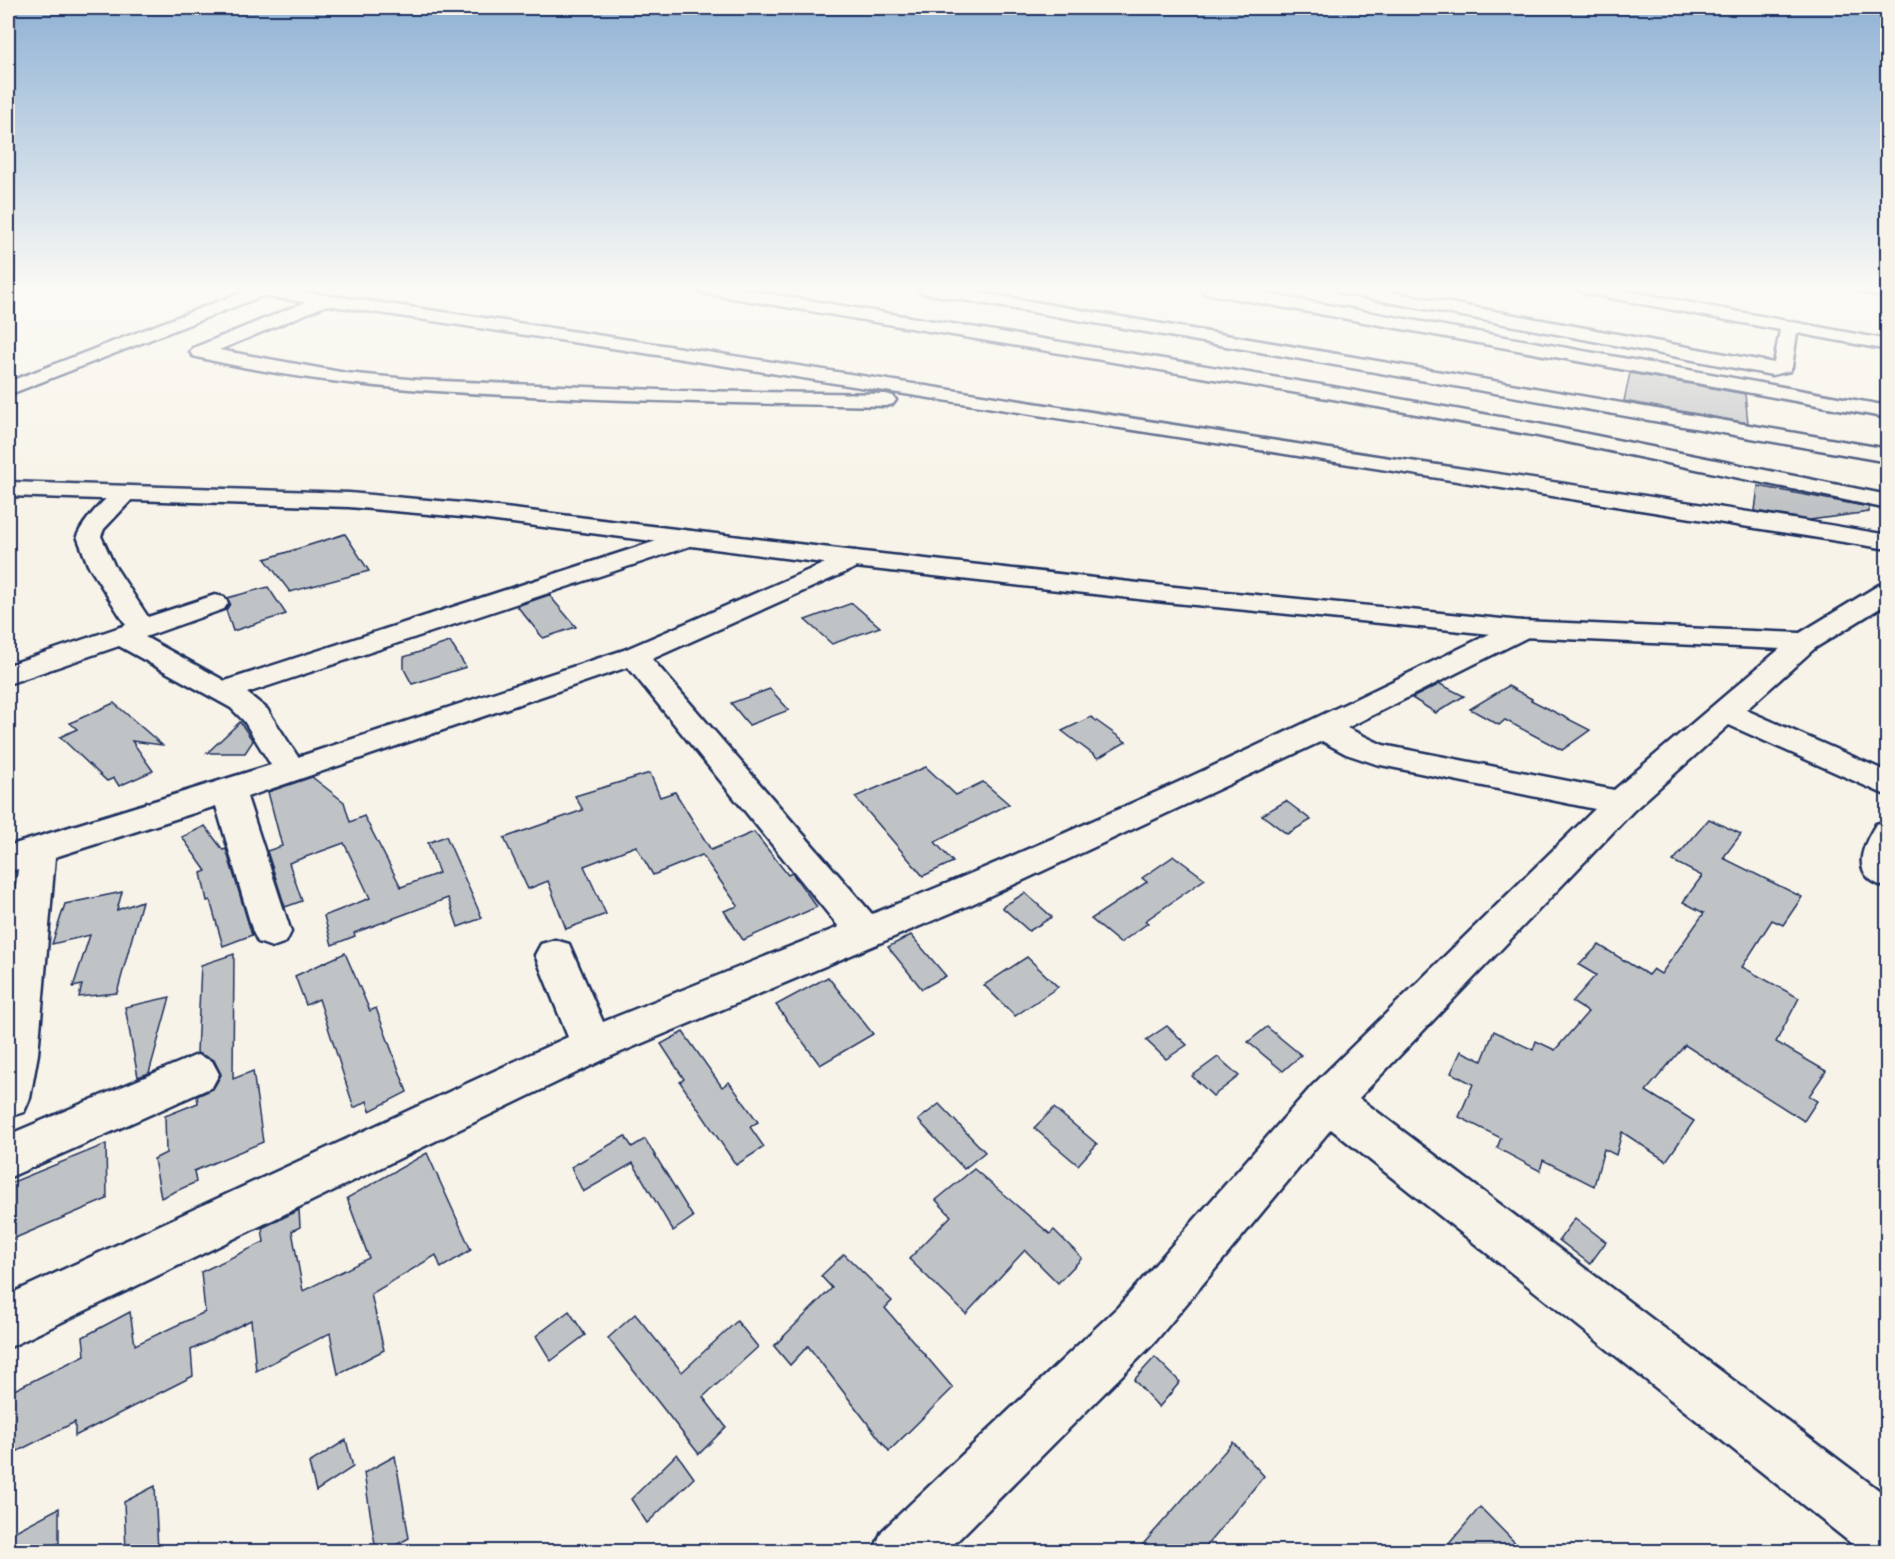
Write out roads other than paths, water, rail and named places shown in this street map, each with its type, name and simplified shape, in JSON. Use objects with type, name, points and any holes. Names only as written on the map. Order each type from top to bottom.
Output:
[{"type":"street","points":[[8,389],[81,361]]},
{"type":"street","points":[[247,361],[346,379],[418,386],[671,397],[856,400],[954,395]]},
{"type":"street","points":[[736,361],[1268,446],[1721,513],[1887,542]]},
{"type":"street","points":[[1140,361],[1538,430],[1887,502]]},
{"type":"street","points":[[1340,361],[1887,456]]},
{"type":"street","points":[[1605,361],[1887,412]]},
{"type":"street","points":[[1728,361],[1772,369],[1783,367],[1784,361]]},
{"type":"street","points":[[8,489],[372,502],[473,511],[855,559],[1165,594],[1522,629],[1805,642]]},
{"type":"street","points":[[127,493],[93,526],[89,536],[133,633],[242,702],[256,716],[290,770]]},
{"type":"street","points":[[223,691],[690,538]]},
{"type":"street","points":[[8,1098],[17,1054],[23,854],[228,791],[634,656],[855,559]]},
{"type":"street","points":[[903,1551],[1136,1325],[1328,1100],[1621,803],[1805,642],[1887,591]]},
{"type":"street","points":[[8,675],[215,603]]},
{"type":"street","points":[[8,1322],[592,1046],[959,894],[1323,728],[1522,629]]},
{"type":"street","points":[[634,656],[866,933]]},
{"type":"street","points":[[1725,711],[1887,785]]},
{"type":"street","points":[[1323,728],[1357,747],[1376,754],[1621,803]]},
{"type":"street","points":[[228,791],[272,932]]},
{"type":"street","points":[[1887,833],[1876,861],[1887,875]]},
{"type":"street","points":[[555,955],[592,1046]]},
{"type":"street","points":[[8,1157],[197,1074]]},
{"type":"street","points":[[1328,1100],[1887,1534]]}]
